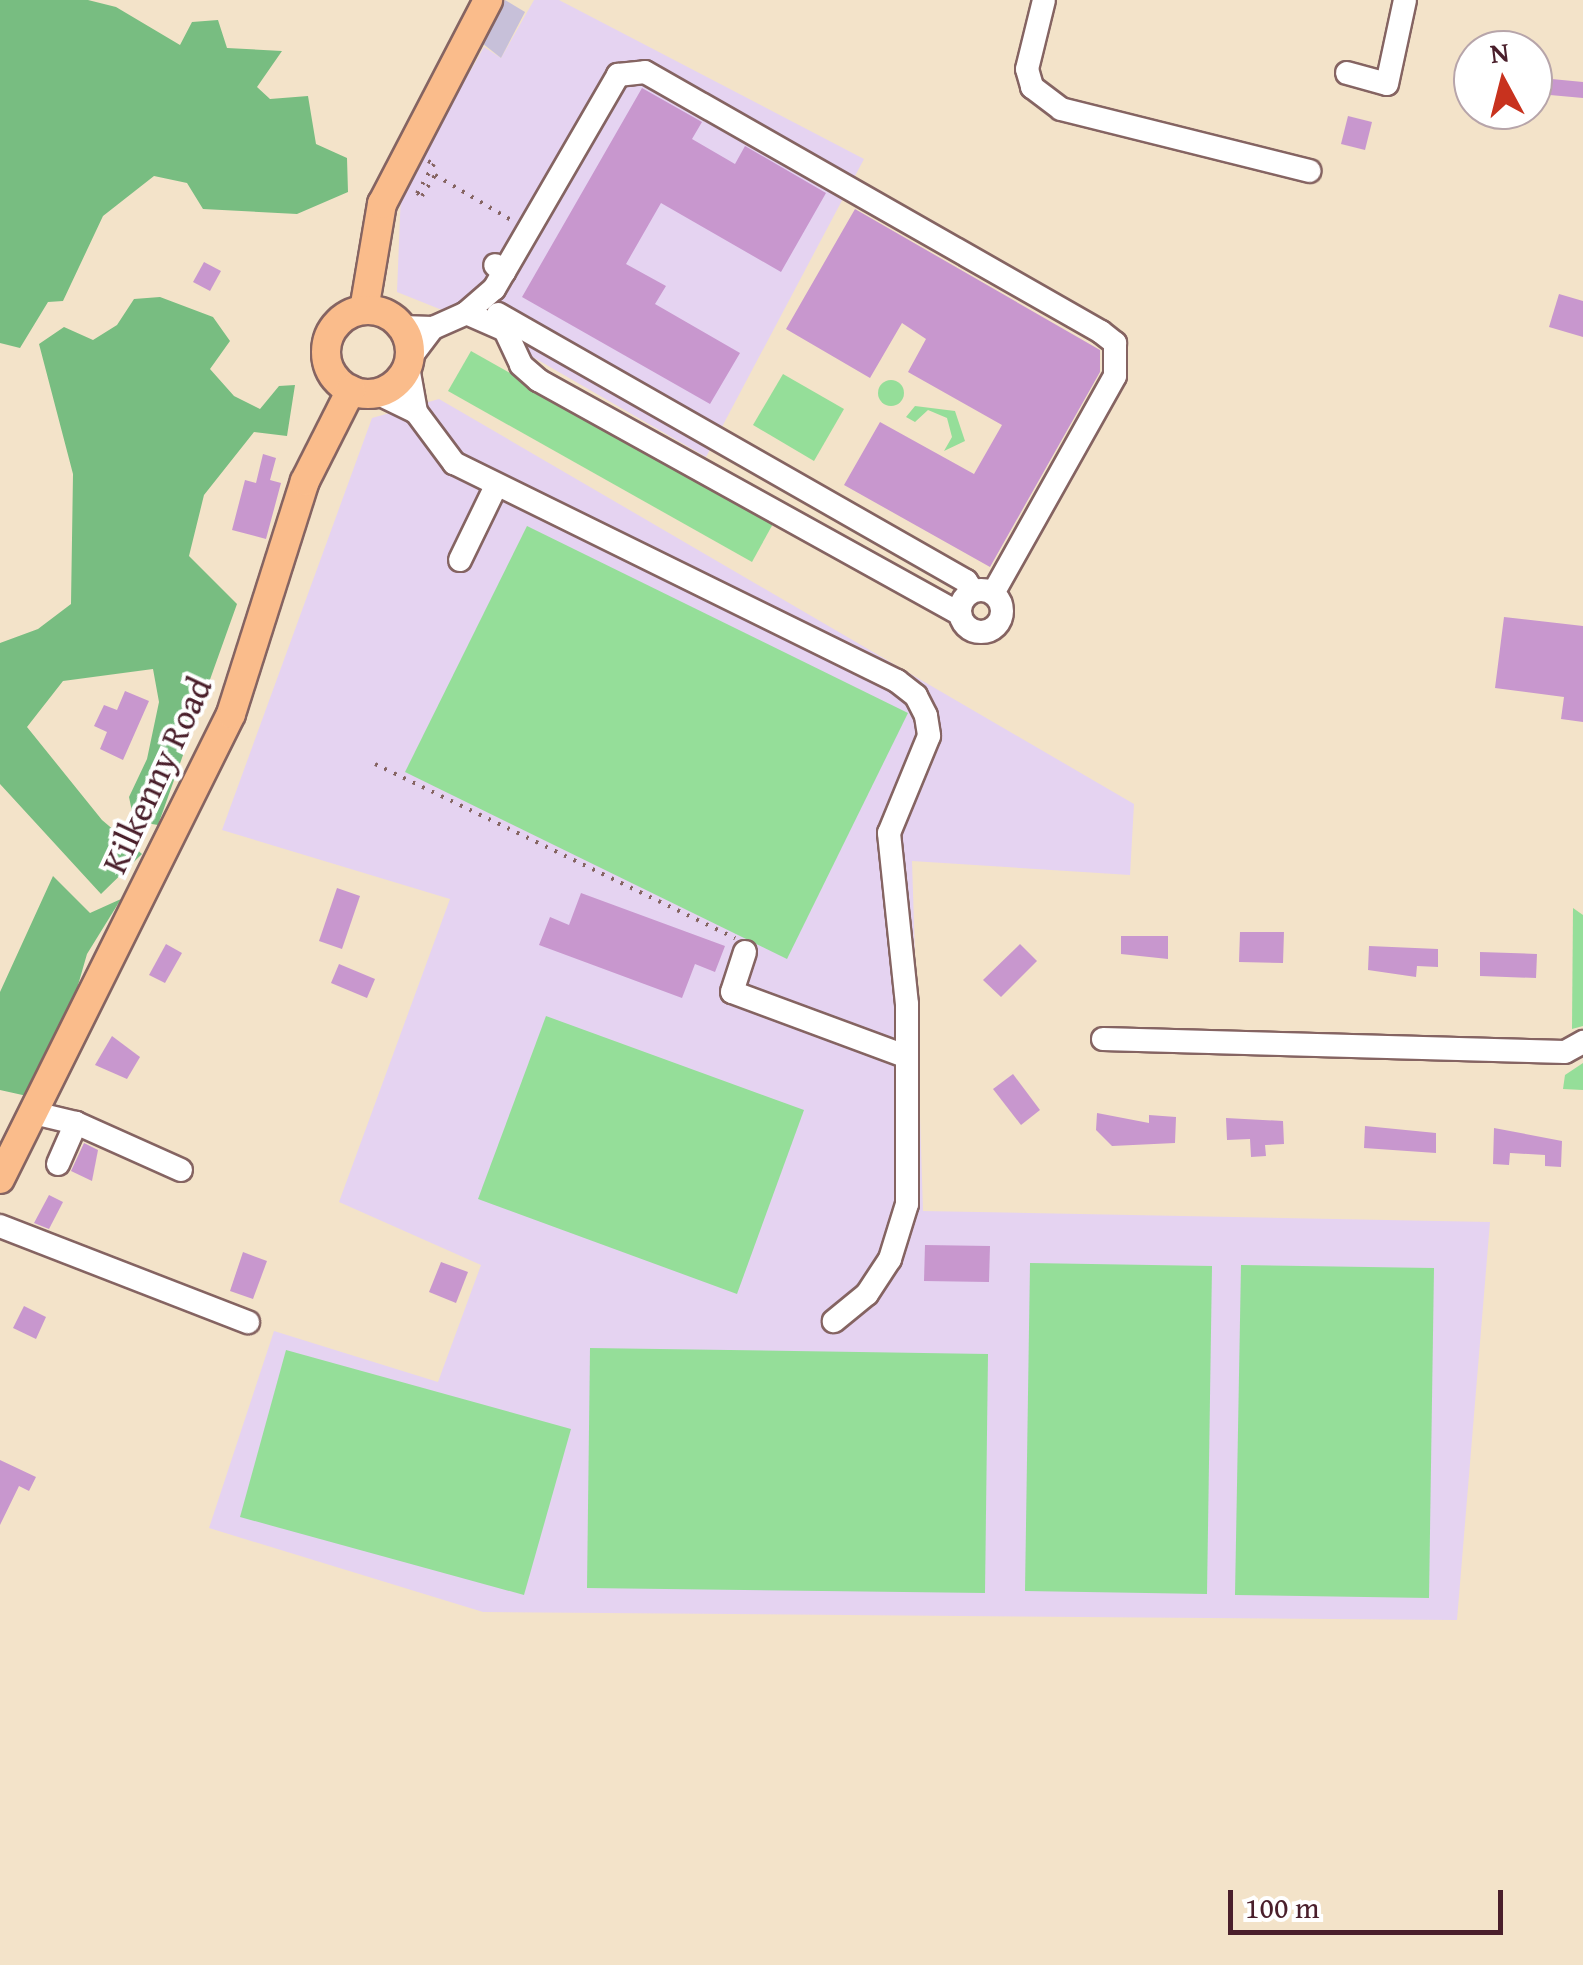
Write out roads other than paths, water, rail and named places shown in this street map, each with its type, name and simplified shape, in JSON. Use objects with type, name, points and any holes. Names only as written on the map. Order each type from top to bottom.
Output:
[{"type":"main road","points":[[364,310],[382,204],[406,148],[488,0]]},
{"type":"main road","points":[[364,310],[380,312],[402,327],[409,362],[364,391],[333,374],[328,341],[341,320],[364,310]]},
{"type":"main road","name":"Kilkenny Road","points":[[0,1179],[231,714],[306,481],[364,391]]},
{"type":"street","points":[[1044,0],[1028,70],[1032,87],[1061,109],[1309,171]]},
{"type":"street","points":[[1347,73],[1386,84],[1405,0]]},
{"type":"street","points":[[466,313],[528,230],[618,75],[644,72],[1115,343],[1115,376],[983,592],[962,600],[949,619]]},
{"type":"street","points":[[402,327],[433,328],[466,313],[488,309],[966,581],[983,592],[998,629],[967,627],[949,619],[538,380],[521,365],[504,330],[466,313]]},
{"type":"street","points":[[433,328],[409,362],[416,412],[454,464],[916,696],[929,736],[890,834],[907,1004],[902,1228],[867,1294],[834,1321]]},
{"type":"street","points":[[364,391],[416,412]]},
{"type":"street","points":[[460,560],[496,486]]},
{"type":"street","points":[[746,952],[732,992],[905,1056]]},
{"type":"street","points":[[1103,1039],[1565,1052],[1583,1042]]},
{"type":"street","points":[[34,1113],[76,1124],[181,1170]]},
{"type":"street","points":[[58,1164],[76,1124]]},
{"type":"street","points":[[0,1226],[248,1322]]},
{"type":"street","points":[[0,1237],[34,1255]]}]
